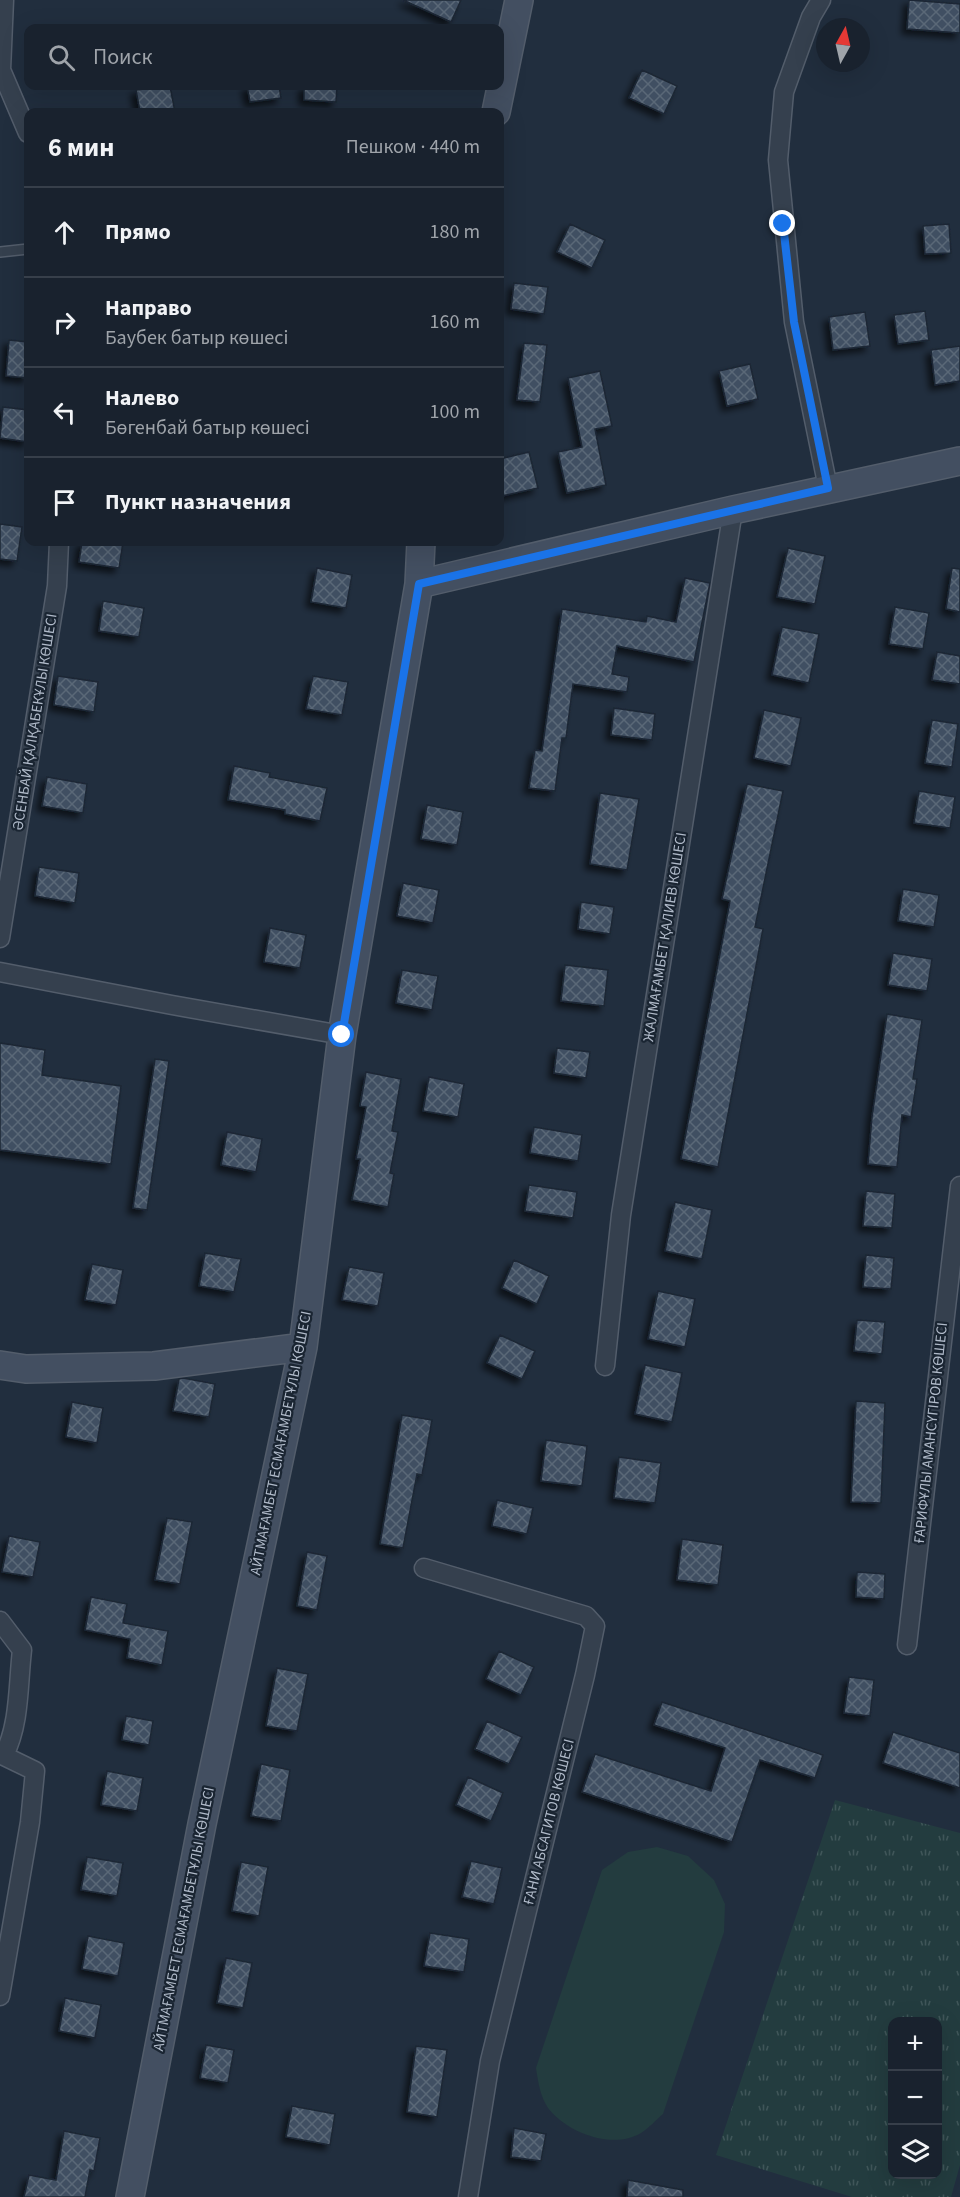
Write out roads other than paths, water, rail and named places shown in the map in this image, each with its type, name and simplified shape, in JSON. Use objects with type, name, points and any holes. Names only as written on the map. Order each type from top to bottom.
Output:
[{"type":"street","points":[[4,0],[1,70],[24,124]]},
{"type":"street","points":[[504,73],[519,0]]},
{"type":"street","points":[[820,0],[811,17],[784,92],[778,160],[794,322],[828,488]]},
{"type":"street","points":[[497,108],[501,90]]},
{"type":"street","points":[[419,584],[828,488],[960,461]]},
{"type":"street","name":"ЖАЛМАҒАМБЕТ ҚАЛИЕВ КӨШЕСІ","points":[[605,1366],[621,1215],[733,510]]},
{"type":"street","name":"ӘСЕНБАЙ ҚАЛҚАБЕКҰЛЫ КӨШЕСІ","points":[[0,938],[57,586],[58,546]]},
{"type":"street","name":"АЙТМАҒАМБЕТ ЕСМАҒАМБЕТҰЛЫ КӨШЕСІ","points":[[130,2197],[202,1824],[303,1347],[342,1035],[419,584],[421,546]]},
{"type":"street","points":[[0,972],[342,1035]]},
{"type":"street","name":"ҒАРИФҰЛЫ АМАНСҮГІРОВ КӨШЕСІ","points":[[907,1645],[960,1186]]},
{"type":"street","points":[[0,1365],[26,1369],[154,1366],[303,1347]]},
{"type":"street","name":"ҒАНИ АБСАГИТОВ КӨШЕСІ","points":[[424,1568],[586,1616],[595,1626],[490,2061],[468,2197]]},
{"type":"street","points":[[0,1621],[22,1650],[14,1724],[10,1743],[2,1754],[35,1771],[30,1822],[0,1996]]},
{"type":"lane","points":[[0,252],[24,249]]}]
